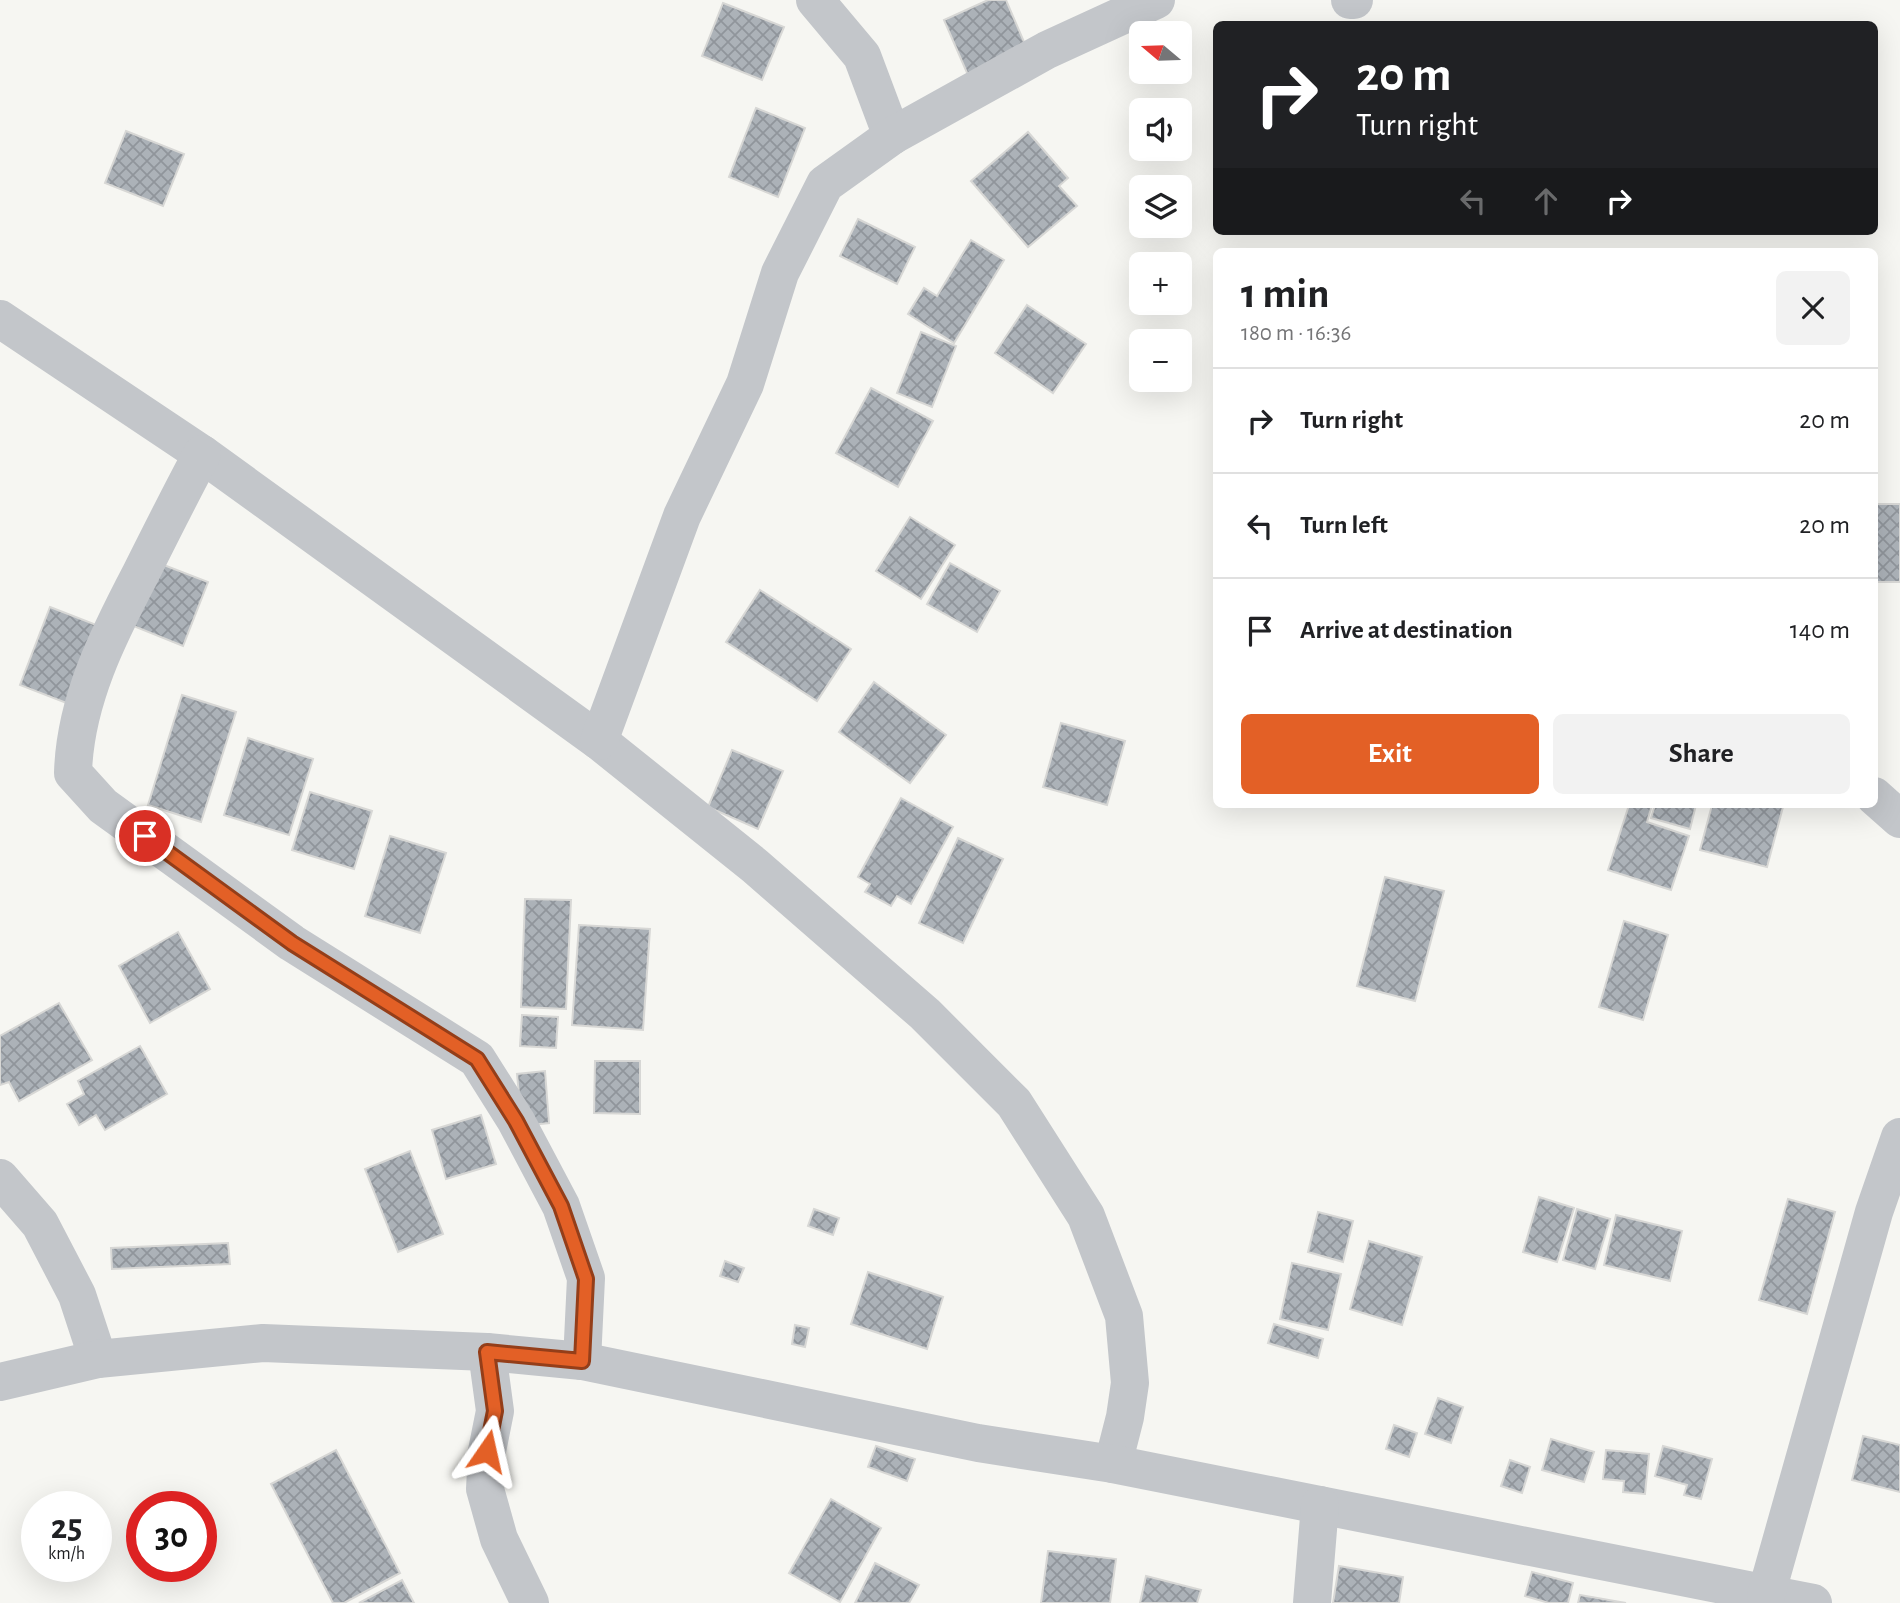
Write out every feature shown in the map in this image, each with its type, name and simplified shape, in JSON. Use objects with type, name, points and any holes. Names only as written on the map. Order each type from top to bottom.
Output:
[{"type":"street","points":[[815,0],[862,56],[892,136]]},
{"type":"street","points":[[599,741],[682,516],[745,384],[780,273],[825,184],[892,136],[1046,50],[1156,0]]},
{"type":"street","points":[[0,319],[202,454],[599,741],[755,866],[865,961],[925,1014],[1014,1103],[1086,1216],[1124,1316],[1130,1383],[1113,1464]]},
{"type":"street","points":[[202,454],[110,634],[83,704],[73,746],[73,773],[103,806],[292,943],[477,1059],[516,1121],[561,1206],[582,1266],[586,1279],[582,1361]]},
{"type":"street","points":[[1878,800],[1900,819]]},
{"type":"street","points":[[1750,1596],[1887,1214],[1900,1137]]},
{"type":"street","points":[[0,1178],[40,1224],[77,1295],[98,1359]]},
{"type":"street","points":[[0,1382],[98,1359],[263,1343],[487,1352],[582,1361],[978,1443],[1113,1464],[1320,1505],[1750,1596],[1813,1603]]},
{"type":"street","points":[[487,1352],[495,1411],[487,1451],[485,1489],[499,1539],[530,1603]]},
{"type":"street","points":[[1312,1603],[1320,1505]]},
{"type":"building","points":[[988,0],[1006,0],[1030,56],[971,82],[944,20]]},
{"type":"building","points":[[723,3],[784,27],[762,80],[702,56]]},
{"type":"building","points":[[756,108],[805,128],[778,197],[729,177]]},
{"type":"building","points":[[126,131],[184,154],[163,206],[105,183]]},
{"type":"building","points":[[1028,132],[1068,178],[1059,186],[1077,206],[1028,247],[971,181]]},
{"type":"building","points":[[858,219],[915,247],[897,284],[840,256]]},
{"type":"building","points":[[971,240],[1004,260],[954,343],[908,314],[924,288],[937,296]]},
{"type":"building","points":[[1027,305],[1086,344],[1053,393],[995,353]]},
{"type":"building","points":[[921,332],[956,346],[932,407],[897,393]]},
{"type":"building","points":[[871,388],[933,421],[898,487],[836,453]]},
{"type":"building","points":[[1878,504],[1900,504],[1900,582],[1878,582]]},
{"type":"building","points":[[910,517],[955,545],[921,599],[876,571]]},
{"type":"building","points":[[156,562],[208,582],[183,646],[131,625]]},
{"type":"building","points":[[950,563],[1000,591],[977,632],[927,604]]},
{"type":"building","points":[[760,590],[851,649],[817,701],[726,642]]},
{"type":"building","points":[[50,607],[99,626],[69,704],[20,685]]},
{"type":"building","points":[[874,682],[946,735],[910,783],[839,732]]},
{"type":"building","points":[[182,695],[236,712],[201,822],[148,805]]},
{"type":"building","points":[[1061,723],[1125,741],[1107,805],[1043,787]]},
{"type":"building","points":[[248,738],[313,759],[289,835],[224,815]]},
{"type":"building","points":[[732,750],[783,771],[758,829],[708,807]]},
{"type":"building","points":[[310,792],[372,811],[354,869],[292,850]]},
{"type":"building","points":[[901,798],[953,827],[911,904],[897,896],[891,906],[865,892],[870,884],[858,877]]},
{"type":"building","points":[[1628,808],[1651,808],[1647,822],[1689,836],[1671,890],[1608,870]]},
{"type":"building","points":[[1654,808],[1695,808],[1690,829],[1651,818]]},
{"type":"building","points":[[1711,808],[1783,808],[1767,867],[1700,850]]},
{"type":"building","points":[[390,836],[446,853],[420,933],[365,916]]},
{"type":"building","points":[[958,838],[1003,859],[963,943],[919,923]]},
{"type":"building","points":[[1385,877],[1444,891],[1415,1001],[1357,986]]},
{"type":"building","points":[[525,899],[571,900],[566,1009],[521,1007]]},
{"type":"building","points":[[1624,921],[1668,935],[1643,1020],[1599,1007]]},
{"type":"building","points":[[579,925],[650,929],[643,1030],[572,1025]]},
{"type":"building","points":[[178,932],[210,989],[150,1023],[119,966]]},
{"type":"building","points":[[59,1003],[92,1060],[19,1101],[9,1082],[0,1085],[0,1036]]},
{"type":"building","points":[[522,1015],[558,1017],[556,1048],[520,1046]]},
{"type":"building","points":[[140,1046],[167,1094],[105,1130],[96,1115],[79,1125],[67,1104],[84,1094],[78,1081]]},
{"type":"building","points":[[595,1061],[640,1061],[640,1114],[594,1113]]},
{"type":"building","points":[[545,1071],[549,1123],[522,1126],[517,1074]]},
{"type":"building","points":[[481,1115],[496,1164],[446,1179],[432,1130]]},
{"type":"building","points":[[410,1151],[443,1234],[398,1252],[365,1169]]},
{"type":"building","points":[[1539,1197],[1574,1208],[1557,1262],[1523,1252]]},
{"type":"building","points":[[1788,1199],[1835,1212],[1807,1314],[1759,1300]]},
{"type":"building","points":[[814,1209],[839,1218],[833,1235],[808,1226]]},
{"type":"building","points":[[1577,1209],[1610,1219],[1595,1269],[1563,1260]]},
{"type":"building","points":[[1318,1212],[1353,1221],[1343,1262],[1308,1252]]},
{"type":"building","points":[[1616,1215],[1682,1231],[1670,1281],[1604,1265]]},
{"type":"building","points":[[1369,1241],[1422,1257],[1402,1325],[1350,1309]]},
{"type":"building","points":[[228,1243],[230,1264],[112,1269],[111,1248]]},
{"type":"building","points":[[725,1261],[744,1268],[738,1282],[720,1276]]},
{"type":"building","points":[[1292,1263],[1341,1274],[1328,1330],[1280,1319]]},
{"type":"building","points":[[868,1272],[943,1297],[927,1349],[851,1324]]},
{"type":"building","points":[[1274,1324],[1323,1339],[1318,1358],[1268,1343]]},
{"type":"building","points":[[795,1325],[809,1328],[805,1347],[792,1344]]},
{"type":"building","points":[[1438,1398],[1463,1407],[1451,1443],[1425,1434]]},
{"type":"building","points":[[1394,1425],[1417,1433],[1409,1457],[1386,1449]]},
{"type":"building","points":[[1863,1436],[1900,1445],[1900,1492],[1852,1480]]},
{"type":"building","points":[[1551,1439],[1594,1452],[1584,1482],[1542,1470]]},
{"type":"building","points":[[876,1446],[915,1459],[907,1481],[868,1467]]},
{"type":"building","points":[[1663,1446],[1712,1459],[1701,1499],[1684,1495],[1687,1485],[1655,1476]]},
{"type":"building","points":[[336,1450],[400,1573],[344,1603],[333,1603],[271,1484]]},
{"type":"building","points":[[1606,1450],[1649,1454],[1645,1494],[1623,1492],[1624,1481],[1603,1479]]},
{"type":"building","points":[[1510,1460],[1530,1467],[1522,1493],[1501,1486]]},
{"type":"building","points":[[831,1499],[881,1528],[840,1602],[789,1573]]},
{"type":"building","points":[[1048,1551],[1116,1559],[1110,1603],[1041,1603]]},
{"type":"building","points":[[875,1563],[919,1585],[909,1603],[855,1603]]},
{"type":"building","points":[[1339,1566],[1403,1577],[1399,1603],[1333,1603]]},
{"type":"building","points":[[1532,1572],[1573,1583],[1568,1603],[1549,1603],[1525,1596]]},
{"type":"building","points":[[1146,1576],[1201,1590],[1197,1603],[1140,1603]]},
{"type":"building","points":[[402,1580],[414,1603],[359,1603]]},
{"type":"building","points":[[1580,1595],[1626,1603],[1578,1603]]},
{"type":"route","points":[[145,836],[292,943],[477,1059],[516,1121],[561,1206],[586,1279],[582,1361],[487,1352],[495,1411],[487,1451]]}]
